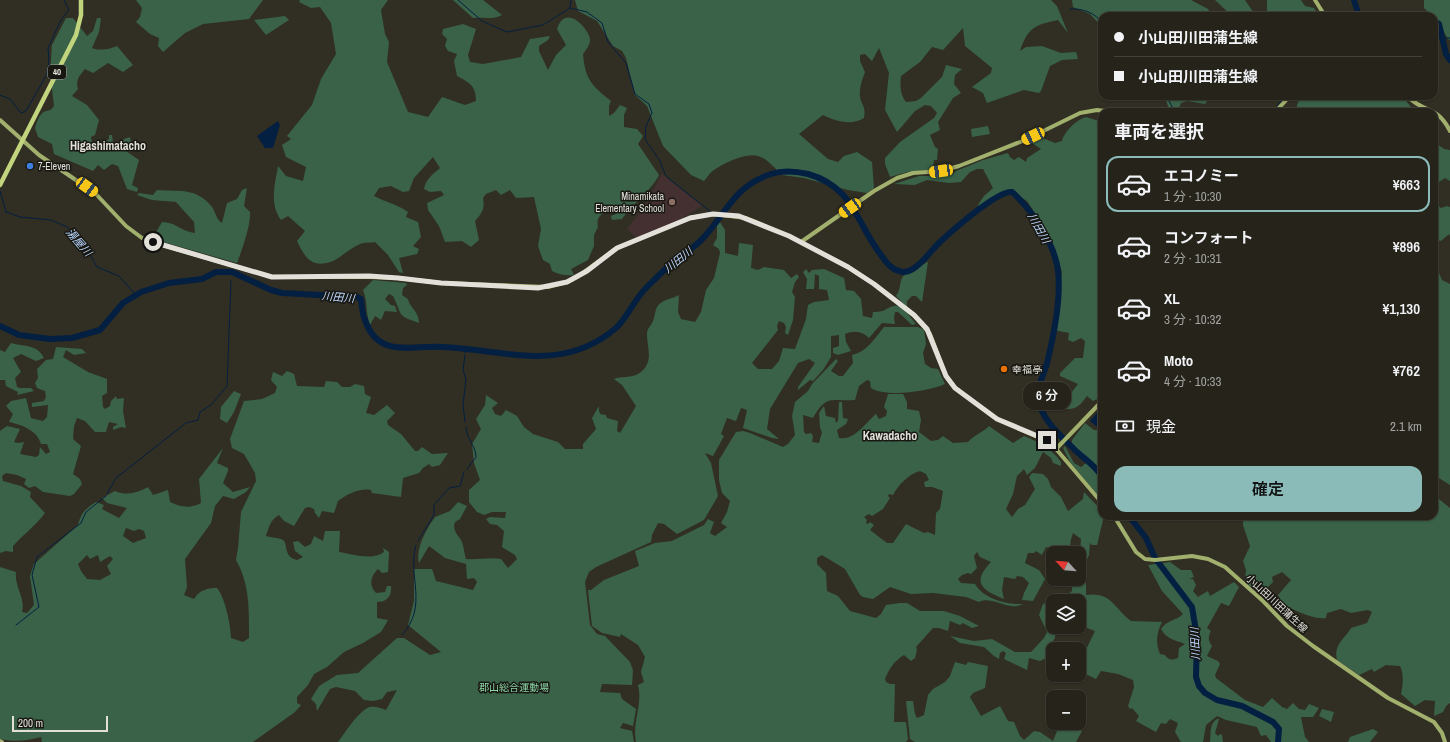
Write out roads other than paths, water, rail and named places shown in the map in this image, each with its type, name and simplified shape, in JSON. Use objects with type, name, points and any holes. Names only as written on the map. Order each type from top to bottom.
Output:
[{"type":"main road","name":"40","points":[[0,185],[76,36],[81,15],[81,0]]},
{"type":"main road","points":[[1315,0],[1322,12]]},
{"type":"main road","points":[[1279,108],[1286,100]]},
{"type":"main road","points":[[1412,100],[1425,108]]},
{"type":"main road","points":[[801,242],[897,178],[913,173],[941,171],[959,166],[1025,140],[1080,113],[1098,110]]},
{"type":"main road","points":[[1438,114],[1441,115],[1450,131]]},
{"type":"main road","points":[[0,120],[22,141],[54,167],[95,193],[126,226],[142,238],[272,277],[369,276],[441,283],[548,287],[567,282],[577,277],[623,245],[690,218],[713,214],[729,215],[758,222],[801,242],[867,278],[914,315],[930,334],[950,382],[962,394],[997,419],[1058,447],[1082,482],[1098,499]]},
{"type":"main road","points":[[1058,447],[1098,405]]},
{"type":"main road","name":"小山田川田蒲生線","points":[[1116,520],[1136,552],[1141,557],[1150,560],[1161,560],[1192,556],[1208,559],[1225,567],[1263,601],[1292,631],[1342,668],[1388,698],[1434,722],[1442,733],[1445,742]]},
{"type":"water","points":[[278,121],[280,125],[273,148],[265,148],[257,136]]},
{"type":"water","points":[[1098,412],[1098,427],[1090,421]]},
{"type":"waterway","name":"湯屋川","points":[[0,95],[10,99],[21,113],[26,111],[47,74],[49,62],[48,48],[61,20],[69,10],[64,0]]},
{"type":"waterway","points":[[458,0],[482,21],[507,32],[543,25],[570,8]]},
{"type":"waterway","points":[[571,0],[570,8],[587,12],[602,23],[608,42],[626,63],[635,94],[649,104],[652,113],[646,126],[645,139],[660,161],[665,174],[711,212]]},
{"type":"waterway","points":[[1354,0],[1358,12]]},
{"type":"waterway","points":[[1070,9],[1079,9],[1098,18]]},
{"type":"waterway","points":[[1438,23],[1446,54],[1450,60]]},
{"type":"waterway","points":[[1444,41],[1446,38],[1450,38]]},
{"type":"waterway","points":[[1168,100],[1173,108]]},
{"type":"waterway","points":[[1277,106],[1282,100]]},
{"type":"waterway","name":"川田川","points":[[0,326],[19,335],[50,339],[72,338],[100,330],[123,303],[141,292],[169,283],[202,279],[216,272],[232,272],[271,290],[282,293],[357,297],[361,299],[363,315],[371,332],[378,340],[387,345],[408,348],[443,347],[533,356],[554,355],[575,351],[596,342],[616,328],[646,288],[673,262],[701,240],[740,192],[759,179],[771,174],[785,171],[808,174],[823,180],[835,188],[845,197],[852,207],[873,243],[885,260],[889,265],[900,272],[911,270],[955,228],[997,197],[1005,193],[1012,192],[1020,199],[1041,228],[1052,250],[1058,271],[1059,292],[1055,327],[1047,364],[1038,389],[1040,407],[1053,428],[1098,471]]},
{"type":"waterway","name":"湯屋川","points":[[0,191],[6,212],[20,217],[51,220],[67,227],[87,249],[97,267],[119,276],[136,295]]},
{"type":"waterway","points":[[107,494],[116,478],[186,423],[198,420],[200,412],[211,405],[227,386],[231,281]]},
{"type":"waterway","name":"川田川","points":[[465,353],[466,349]]},
{"type":"waterway","points":[[465,355],[463,370],[466,379],[463,405],[465,422]]},
{"type":"waterway","points":[[466,427],[466,431],[476,453],[476,457],[467,469]]},
{"type":"waterway","points":[[418,541],[434,515],[434,505],[449,488],[460,486],[464,472]]},
{"type":"waterway","points":[[16,625],[39,607],[32,575],[37,557],[81,523],[86,512],[106,496]]},
{"type":"waterway","name":"川田川","points":[[1132,520],[1146,538],[1155,558],[1192,607],[1197,637],[1196,677],[1199,686],[1205,693],[1217,700],[1242,706],[1273,722],[1279,729],[1278,742]]},
{"type":"waterway","points":[[402,635],[410,624],[416,602],[414,568],[416,545]]},
{"type":"place","name":"7-Eleven","points":[[30,166]]},
{"type":"place","name":"Minamikata Elementary School","points":[[672,202]]},
{"type":"place","name":"幸福亭","points":[[1004,369]]},
{"type":"district","name":"Higashimatacho","points":[[108,146]]},
{"type":"district","name":"Kawadacho","points":[[890,436]]},
{"type":"park label","name":"郡山総合運動場","points":[[514,687]]}]
